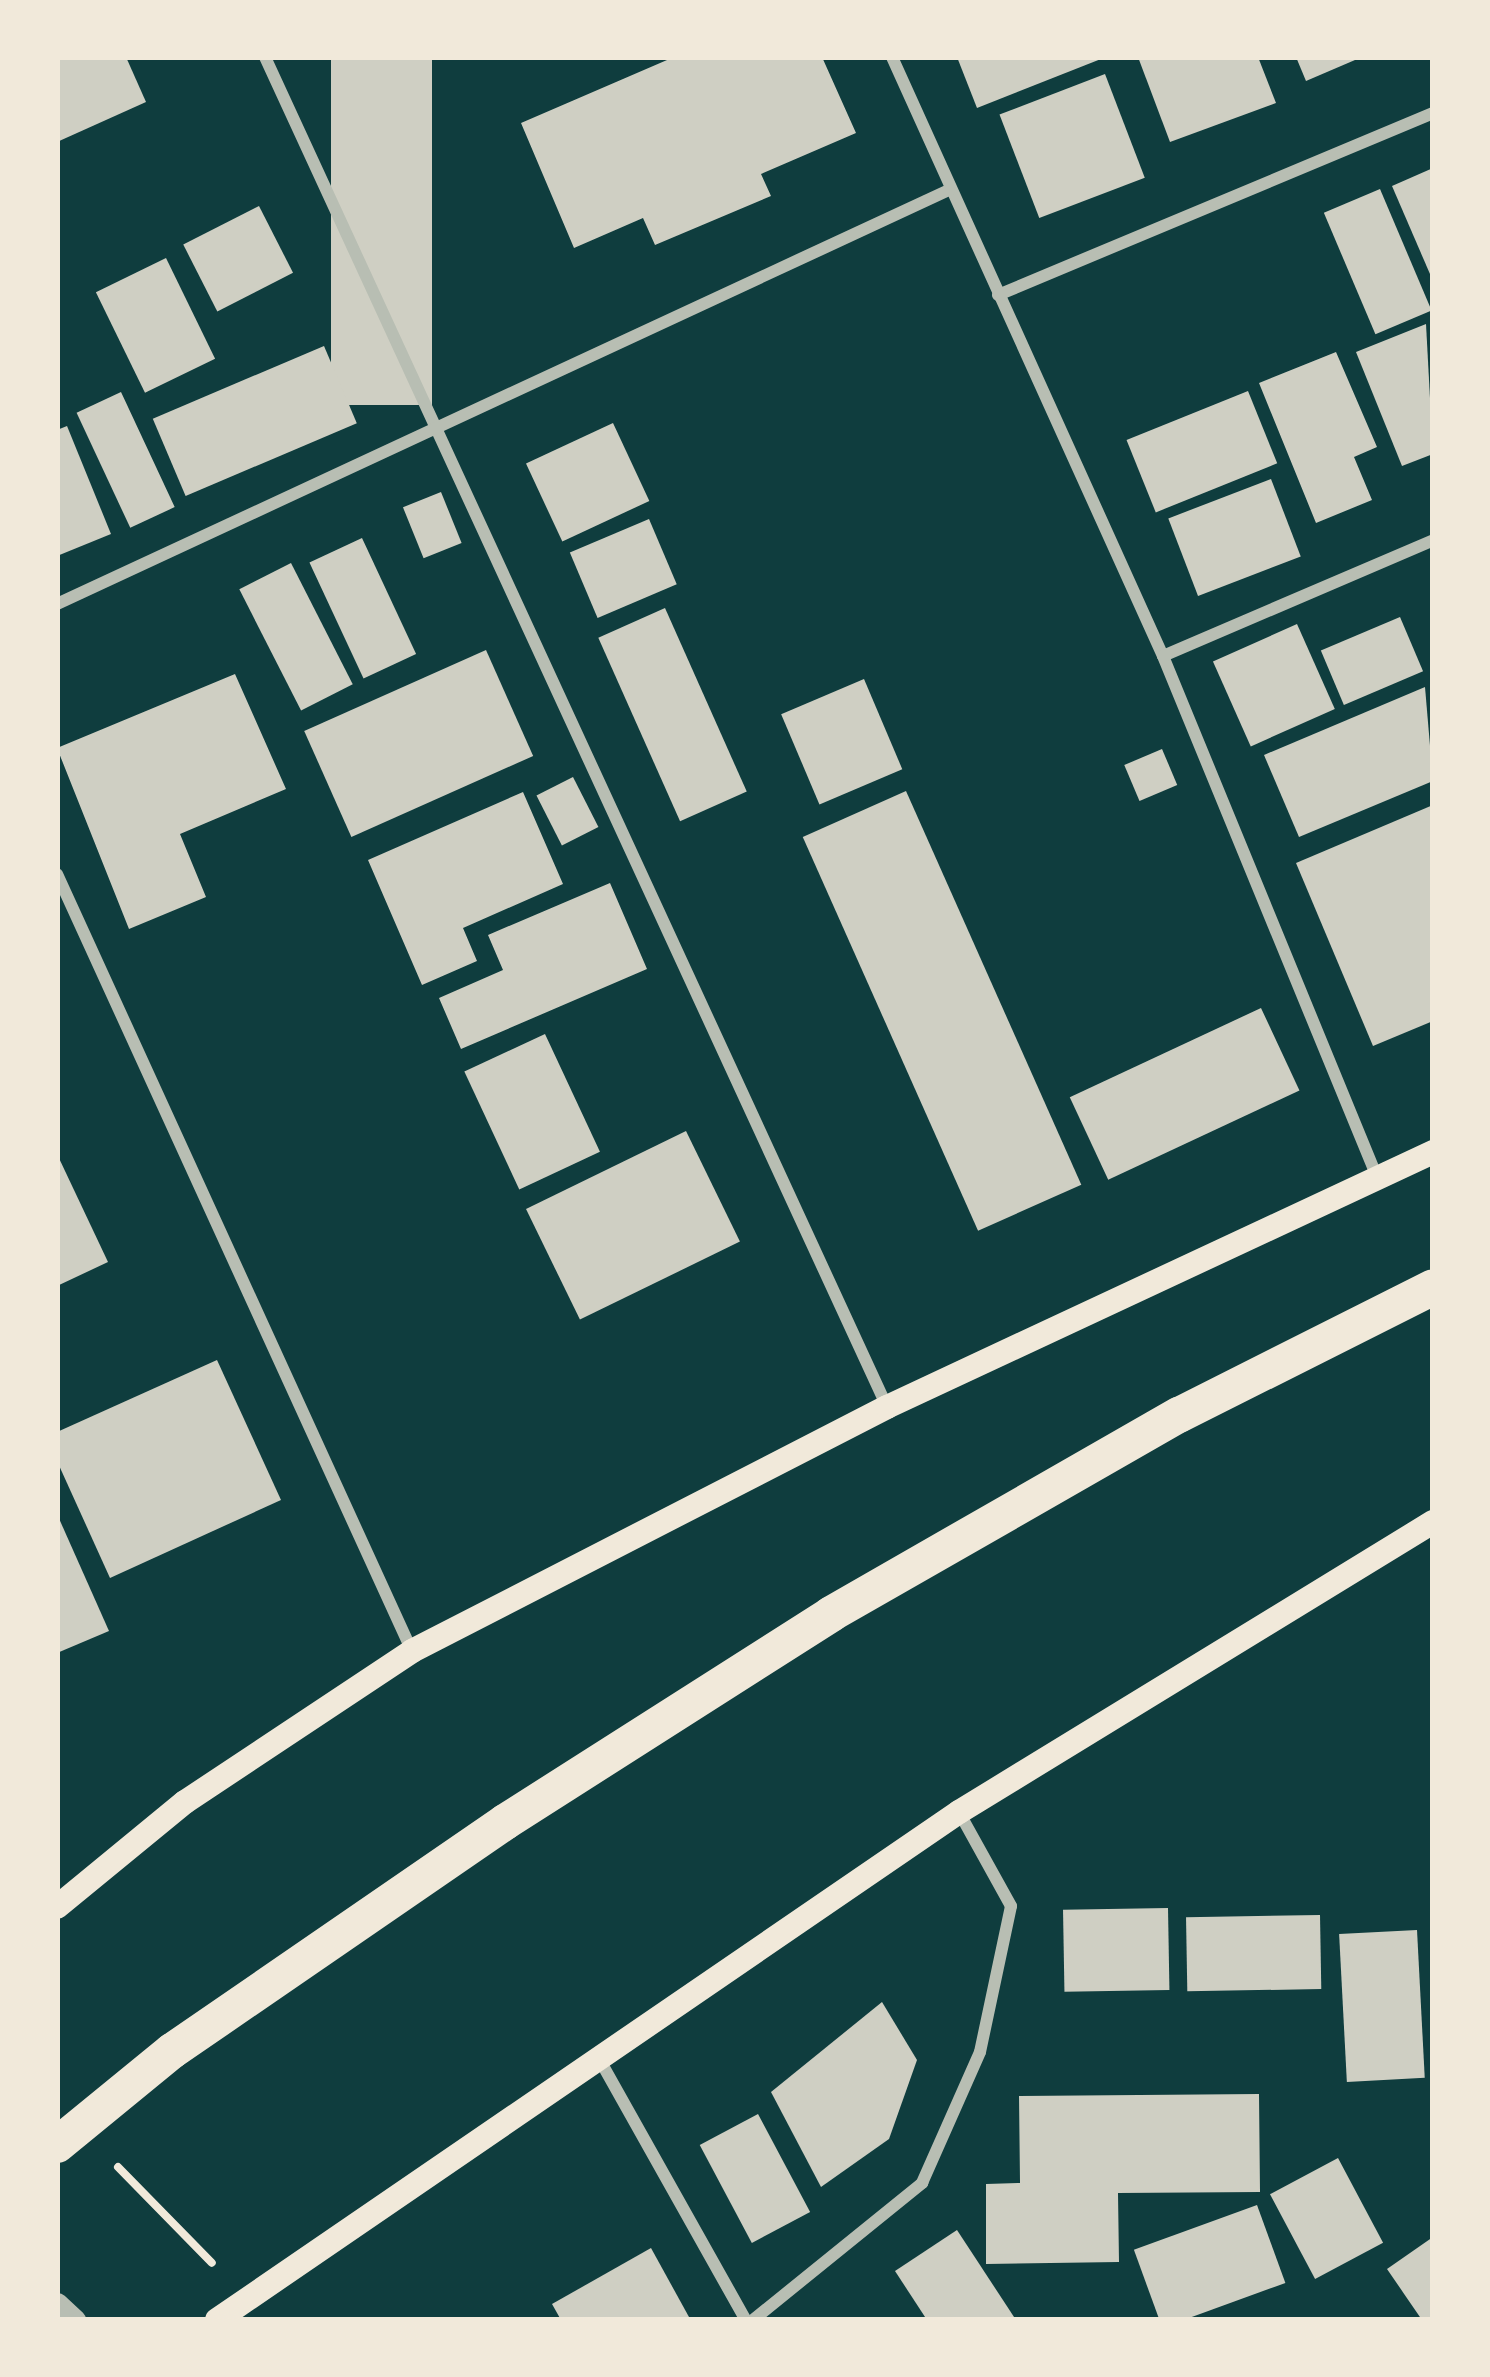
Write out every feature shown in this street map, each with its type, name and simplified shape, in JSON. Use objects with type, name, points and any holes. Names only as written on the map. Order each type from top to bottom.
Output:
[{"type":"highway","points":[[57,2145],[172,2050],[505,1822],[831,1614],[1179,1415],[1433,1287]]},
{"type":"main road","points":[[57,1907],[185,1802],[412,1651],[887,1407],[1433,1152]]},
{"type":"main road","points":[[217,2320],[596,2054],[959,1812],[1433,1522]]},
{"type":"street","points":[[266,57],[887,1407]]},
{"type":"street","points":[[892,57],[1163,656],[1377,1178]]},
{"type":"street","points":[[998,295],[1433,113]]},
{"type":"street","points":[[57,604],[949,190]]},
{"type":"street","points":[[1163,656],[1433,540]]},
{"type":"street","points":[[57,874],[412,1651]]},
{"type":"street","points":[[596,2054],[750,2320],[922,2183],[980,2052],[1011,1906],[959,1812]]},
{"type":"street","points":[[57,2303],[75,2320]]},
{"type":"path","points":[[105,2157],[170,2211],[244,2301]]},
{"type":"building","points":[[126,57],[146,102],[57,142],[57,58]]},
{"type":"building","points":[[331,57],[432,57],[432,405],[331,405]]},
{"type":"building","points":[[674,57],[822,57],[856,133],[761,174],[771,196],[655,245],[643,218],[574,248],[521,123]]},
{"type":"building","points":[[957,57],[1106,57],[977,108]]},
{"type":"building","points":[[1138,57],[1258,57],[1276,103],[1170,142]]},
{"type":"building","points":[[1296,57],[1362,57],[1306,81]]},
{"type":"building","points":[[1105,74],[1145,178],[1039,218],[1000,114]]},
{"type":"building","points":[[1433,168],[1433,281],[1392,186]]},
{"type":"building","points":[[1380,189],[1432,311],[1375,334],[1324,213]]},
{"type":"building","points":[[259,206],[293,273],[217,311],[183,245]]},
{"type":"building","points":[[166,258],[215,359],[145,393],[96,292]]},
{"type":"building","points":[[1426,324],[1433,454],[1402,466],[1356,352]]},
{"type":"building","points":[[324,346],[357,423],[186,496],[153,419]]},
{"type":"building","points":[[1336,352],[1377,447],[1354,457],[1372,500],[1316,523],[1259,383]]},
{"type":"building","points":[[1248,391],[1277,463],[1156,512],[1127,440]]},
{"type":"building","points":[[121,392],[175,507],[130,528],[77,413]]},
{"type":"building","points":[[613,423],[649,501],[562,542],[526,464]]},
{"type":"building","points":[[67,426],[111,534],[57,556],[57,430]]},
{"type":"building","points":[[1271,479],[1301,556],[1198,596],[1168,518]]},
{"type":"building","points":[[441,492],[462,543],[424,558],[403,507]]},
{"type":"building","points":[[649,519],[677,584],[598,618],[570,553]]},
{"type":"building","points":[[362,538],[416,654],[364,679],[309,563]]},
{"type":"building","points":[[291,563],[353,684],[301,711],[239,589]]},
{"type":"building","points":[[665,608],[747,792],[680,821],[598,638]]},
{"type":"building","points":[[1400,617],[1423,671],[1344,705],[1321,651]]},
{"type":"building","points":[[1297,624],[1335,709],[1251,746],[1213,661]]},
{"type":"building","points":[[486,650],[533,756],[351,837],[304,731]]},
{"type":"building","points":[[235,674],[286,789],[180,834],[206,897],[129,929],[57,748]]},
{"type":"building","points":[[864,679],[902,769],[819,804],[781,714]]},
{"type":"building","points":[[1425,687],[1433,781],[1299,837],[1264,755]]},
{"type":"building","points":[[1162,749],[1177,785],[1139,801],[1124,765]]},
{"type":"building","points":[[573,777],[598,827],[562,846],[536,796]]},
{"type":"building","points":[[906,791],[1081,1185],[978,1231],[803,837]]},
{"type":"building","points":[[523,792],[563,884],[463,928],[477,961],[422,985],[368,860]]},
{"type":"building","points":[[1433,805],[1433,1021],[1373,1046],[1296,863]]},
{"type":"building","points":[[610,883],[647,969],[461,1049],[439,998],[503,970],[488,935]]},
{"type":"building","points":[[1261,1008],[1299,1090],[1108,1180],[1070,1097]]},
{"type":"building","points":[[545,1034],[600,1152],[519,1189],[464,1072]]},
{"type":"building","points":[[686,1131],[740,1242],[580,1320],[526,1209]]},
{"type":"building","points":[[57,1154],[108,1262],[57,1286]]},
{"type":"building","points":[[217,1360],[281,1500],[110,1578],[57,1461],[57,1432]]},
{"type":"building","points":[[57,1514],[109,1631],[57,1653]]},
{"type":"building","points":[[1168,1908],[1169,1990],[1064,1992],[1063,1910]]},
{"type":"building","points":[[1320,1915],[1321,1989],[1187,1991],[1186,1917]]},
{"type":"building","points":[[1417,1930],[1425,2078],[1347,2082],[1339,1934]]},
{"type":"building","points":[[882,2002],[917,2060],[889,2139],[821,2187],[771,2092]]},
{"type":"building","points":[[1259,2094],[1260,2192],[1118,2193],[1119,2262],[986,2264],[986,2184],[1020,2183],[1019,2096]]},
{"type":"building","points":[[758,2114],[810,2212],[752,2243],[700,2145]]},
{"type":"building","points":[[1338,2158],[1383,2243],[1315,2279],[1270,2194]]},
{"type":"building","points":[[1257,2205],[1285,2283],[1184,2320],[1159,2320],[1134,2250]]},
{"type":"building","points":[[957,2230],[1016,2320],[927,2320],[895,2271]]},
{"type":"building","points":[[1433,2237],[1433,2320],[1422,2320],[1387,2269]]},
{"type":"building","points":[[651,2248],[689,2317],[561,2320],[552,2304]]}]
